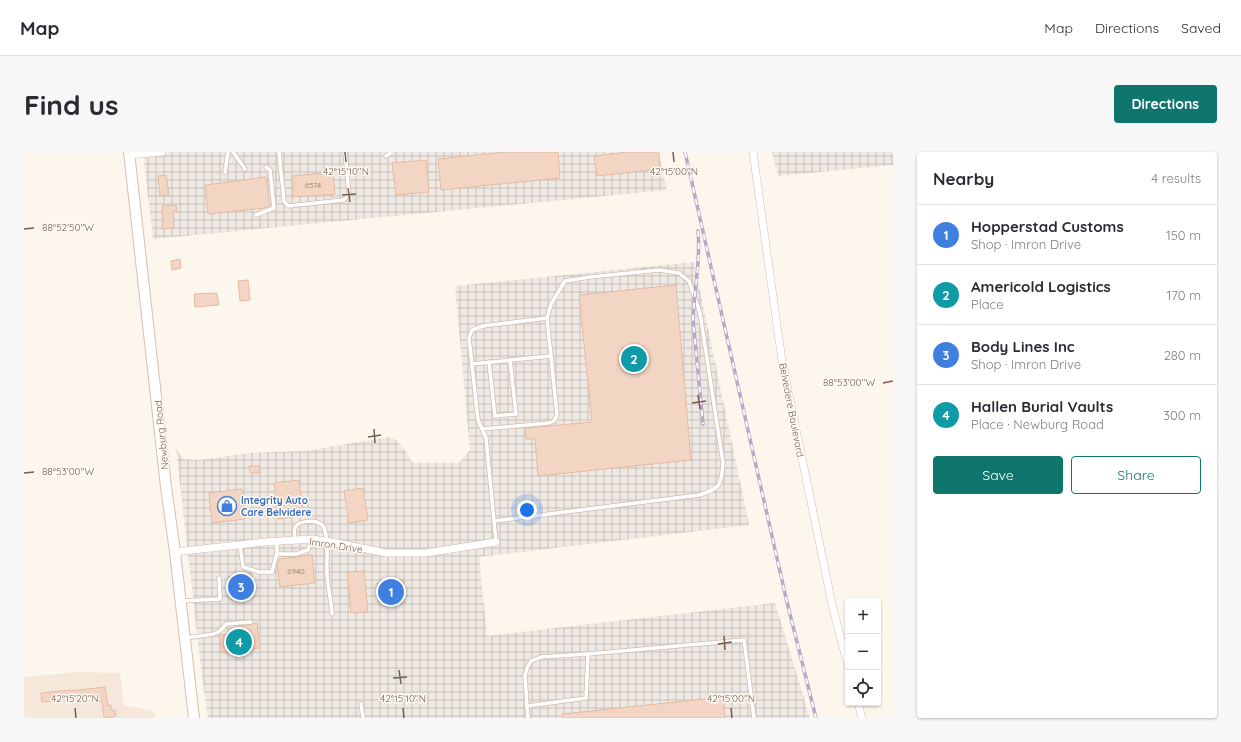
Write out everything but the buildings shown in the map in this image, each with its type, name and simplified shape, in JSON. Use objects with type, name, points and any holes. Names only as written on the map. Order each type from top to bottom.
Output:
[{"type":"main road","name":"Newburg Road","points":[[129,153],[194,718]]},
{"type":"street","points":[[129,153],[162,152]]},
{"type":"street","name":"Belvedere Boulevard","points":[[753,152],[782,361],[833,609],[845,655]]},
{"type":"street","name":"Imron Drive","points":[[176,552],[312,539],[386,553],[426,553],[496,542]]},
{"type":"street","points":[[859,706],[862,718]]},
{"type":"lane","points":[[225,172],[228,152]]},
{"type":"lane","points":[[233,152],[245,169]]},
{"type":"lane","points":[[279,152],[284,201],[288,206],[344,200],[349,194],[345,152]]},
{"type":"lane","points":[[386,156],[392,152]]},
{"type":"lane","points":[[256,215],[274,208],[270,170],[266,166]]},
{"type":"lane","points":[[482,429],[550,423],[554,421],[557,415],[547,318],[551,304],[565,281],[659,270],[679,273],[689,281],[700,313],[723,463],[722,481],[714,490],[699,494],[494,521]]},
{"type":"lane","points":[[496,542],[486,438],[478,420],[469,338],[472,330],[483,326],[547,318]]},
{"type":"lane","points":[[472,364],[551,356]]},
{"type":"lane","points":[[489,362],[495,416],[516,414],[510,360]]},
{"type":"lane","points":[[295,540],[294,529],[302,522],[316,522],[322,525],[325,532],[327,573],[332,614]]},
{"type":"lane","points":[[277,554],[296,554],[308,550],[312,539]]},
{"type":"lane","points":[[240,545],[243,567],[258,572],[272,572],[277,554],[277,542]]},
{"type":"lane","points":[[181,601],[220,599],[219,578]]},
{"type":"lane","points":[[185,639],[214,634],[220,631],[226,624],[251,622]]},
{"type":"lane","points":[[528,718],[525,676],[531,661],[541,658],[744,640],[754,718]]},
{"type":"lane","points":[[527,706],[586,698],[588,654]]},
{"type":"lane","points":[[361,704],[363,718]]},
{"type":"shaded area","points":[[143,152],[658,152],[667,190],[153,239]]},
{"type":"shaded area","points":[[772,152],[893,152],[893,165],[778,176]]},
{"type":"shaded area","points":[[694,262],[749,525],[479,557],[487,636],[775,603],[810,718],[208,718],[176,448],[183,459],[200,460],[250,453],[305,451],[390,437],[396,440],[413,463],[459,463],[470,450],[455,286]]},
{"type":"shaded area","points":[[77,672],[120,673],[124,705],[154,711],[155,718],[24,718],[24,677]]},
{"type":"railway","points":[[685,152],[786,598],[816,718]]},
{"type":"railway","points":[[698,231],[699,253],[693,320],[703,424]]},
{"type":"place","name":"Americold Logistics","points":[[634,359]]},
{"type":"place","name":"Integrity Auto Care Belvidere","points":[[227,506]]},
{"type":"place","name":"Body Lines Inc","points":[[241,587]]},
{"type":"place","name":"Hopperstad Customs","points":[[391,592]]},
{"type":"place","name":"Hallen Burial Vaults","points":[[239,642]]}]
